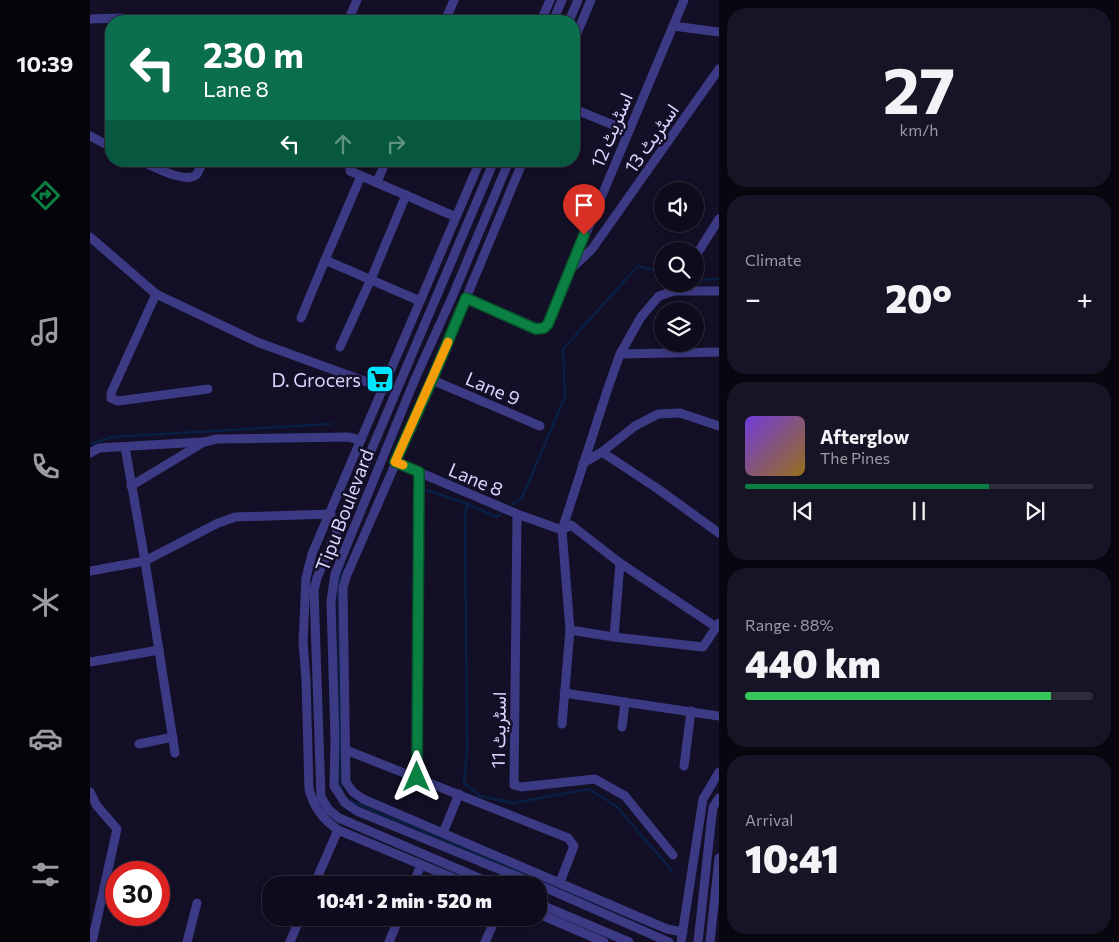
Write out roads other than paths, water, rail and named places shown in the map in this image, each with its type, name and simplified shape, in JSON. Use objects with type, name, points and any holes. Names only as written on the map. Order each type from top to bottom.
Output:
[{"type":"street","points":[[351,15],[357,0]]},
{"type":"street","points":[[448,15],[454,0]]},
{"type":"street","points":[[543,15],[550,0]]},
{"type":"street","points":[[556,15],[562,0]]},
{"type":"street","points":[[572,15],[578,0]]},
{"type":"street","points":[[580,25],[590,0]]},
{"type":"street","name":"اسٹریٹ 12","points":[[466,298],[536,329],[544,328],[548,324],[684,0]]},
{"type":"street","points":[[90,19],[105,19]]},
{"type":"street","points":[[673,26],[719,32]]},
{"type":"street","name":"اسٹریٹ 13","points":[[570,270],[592,250],[719,70]]},
{"type":"street","points":[[580,111],[628,131]]},
{"type":"street","points":[[90,136],[105,144]]},
{"type":"street","points":[[155,167],[182,178],[190,179],[196,175],[200,167]]},
{"type":"street","points":[[349,167],[350,171],[456,216]]},
{"type":"street","points":[[377,182],[383,167]]},
{"type":"street","points":[[448,876],[338,830],[321,816],[309,790],[306,680],[302,642],[306,578],[312,554],[331,514],[477,167]]},
{"type":"street","name":"Tipu Boulevard","points":[[474,876],[339,818],[329,810],[321,797],[314,590],[317,578],[394,393],[491,167]]},
{"type":"street","name":"Tipu Boulevard","points":[[506,167],[453,295],[414,379],[349,538],[335,574],[330,601],[335,741],[334,786],[346,803],[357,811],[516,876]]},
{"type":"street","points":[[521,167],[432,380],[360,543],[343,588],[346,782],[353,792],[363,799],[667,929],[683,932]]},
{"type":"street","points":[[301,318],[361,176]]},
{"type":"street","points":[[340,347],[406,195]]},
{"type":"street","points":[[478,199],[490,206]]},
{"type":"street","points":[[704,242],[719,218]]},
{"type":"street","points":[[90,237],[156,294],[257,342],[394,393]]},
{"type":"street","points":[[325,260],[420,301]]},
{"type":"street","points":[[704,290],[719,291]]},
{"type":"street","points":[[562,724],[570,630],[562,530],[620,354],[641,318],[659,296],[668,292]]},
{"type":"street","points":[[156,294],[111,393],[111,398],[118,401],[208,389]]},
{"type":"street","points":[[620,354],[719,352]]},
{"type":"street","name":"Lane 9","points":[[432,380],[540,426]]},
{"type":"street","points":[[583,463],[602,452],[635,426],[658,414],[680,413],[719,425]]},
{"type":"street","points":[[90,453],[99,448],[217,440],[348,437],[361,440]]},
{"type":"street","points":[[131,486],[204,442]]},
{"type":"street","points":[[125,447],[146,561],[176,753]]},
{"type":"street","points":[[602,452],[719,533]]},
{"type":"street","name":"Lane 8","points":[[395,462],[517,514],[562,530],[571,525],[620,563]]},
{"type":"street","points":[[417,777],[419,472]]},
{"type":"street","points":[[90,571],[146,561],[216,524],[234,517],[331,514]]},
{"type":"street","name":"اسٹریٹ 11","points":[[517,514],[514,785],[521,788],[595,779],[625,796],[672,855]]},
{"type":"street","points":[[337,532],[360,543]]},
{"type":"street","points":[[570,630],[614,637],[703,647],[717,625],[620,563],[614,637]]},
{"type":"street","points":[[90,662],[160,650]]},
{"type":"street","points":[[564,693],[719,716]]},
{"type":"street","points":[[622,727],[625,702]]},
{"type":"street","points":[[684,766],[690,711]]},
{"type":"street","points":[[138,744],[173,737]]},
{"type":"street","points":[[346,750],[568,838],[574,846],[560,882]]},
{"type":"street","points":[[681,942],[703,799],[719,772]]},
{"type":"street","points":[[90,792],[97,806],[117,829],[92,942]]},
{"type":"street","points":[[443,833],[459,794]]},
{"type":"street","points":[[698,942],[715,822],[714,807],[719,798]]},
{"type":"street","points":[[318,876],[338,830]]},
{"type":"street","points":[[710,942],[719,858]]},
{"type":"street","points":[[417,876],[422,865]]},
{"type":"street","points":[[460,876],[462,871]]},
{"type":"street","name":"Tipu Boulevard","points":[[547,889],[669,942]]},
{"type":"street","points":[[187,942],[197,903]]},
{"type":"street","points":[[547,907],[624,941]]},
{"type":"street","points":[[547,918],[583,938],[604,942]]},
{"type":"street","points":[[290,942],[297,926]]},
{"type":"street","points":[[389,942],[396,926]]},
{"type":"street","points":[[485,942],[492,926]]},
{"type":"waterway","points":[[513,504],[522,498],[565,397],[563,349],[638,266],[654,270]]},
{"type":"waterway","points":[[704,280],[719,279]]},
{"type":"waterway","points":[[90,444],[112,437],[331,424]]},
{"type":"waterway","points":[[426,490],[468,504],[496,517],[500,514]]},
{"type":"waterway","points":[[468,504],[465,513],[467,750],[464,783],[480,796],[513,803],[589,789],[616,806],[673,872]]},
{"type":"waterway","points":[[343,794],[341,786],[338,584],[344,563]]},
{"type":"waterway","points":[[346,798],[647,925]]},
{"type":"place","name":"D. Grocers","points":[[380,379]]}]
